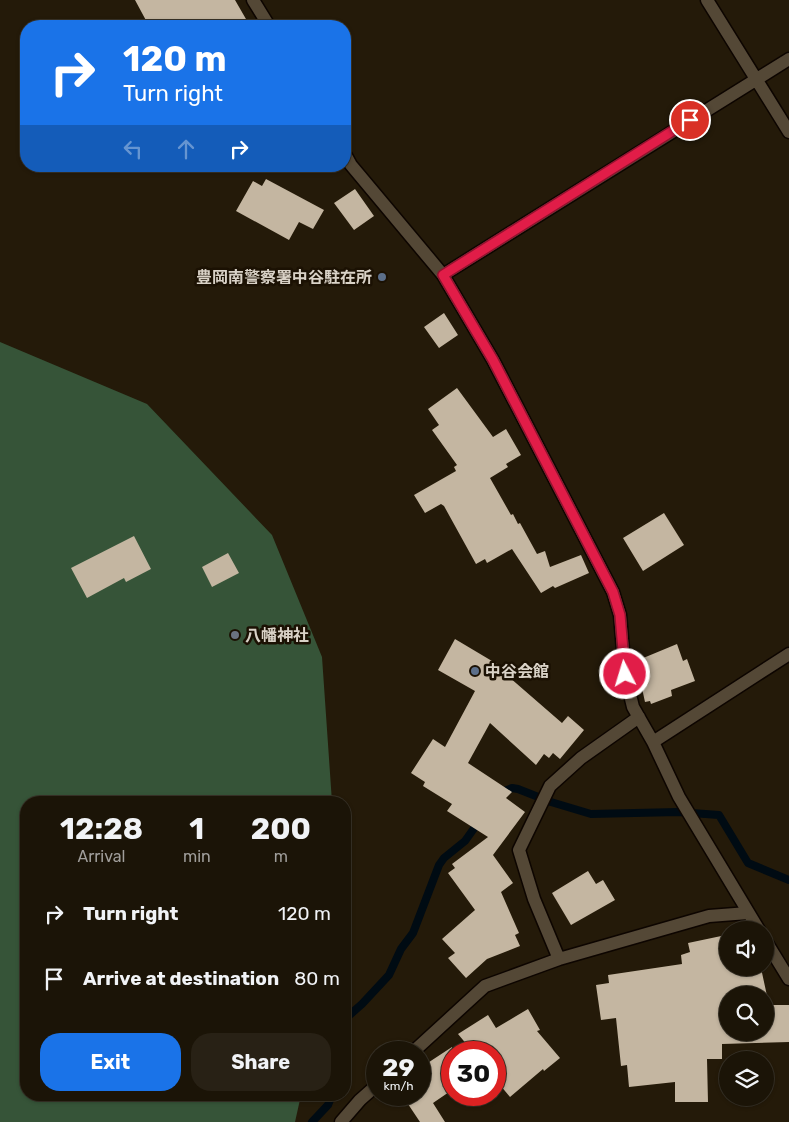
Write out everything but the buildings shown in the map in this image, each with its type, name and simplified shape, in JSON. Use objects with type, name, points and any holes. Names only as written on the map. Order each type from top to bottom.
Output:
[{"type":"street","points":[[253,0],[265,20]]},
{"type":"street","points":[[707,0],[789,132]]},
{"type":"street","points":[[443,275],[789,59]]},
{"type":"street","points":[[351,165],[443,275],[493,360],[613,592],[620,615],[625,674],[633,707],[653,742],[679,797],[753,921]]},
{"type":"street","points":[[653,742],[789,654]]},
{"type":"street","points":[[559,959],[534,899],[519,850],[550,786],[581,758],[639,717]]},
{"type":"street","points":[[425,1041],[486,986],[559,959],[708,916],[748,913]]},
{"type":"street","points":[[774,955],[789,979]]},
{"type":"street","points":[[341,1122],[366,1095]]},
{"type":"green space","points":[[0,342],[147,404],[272,535],[322,657],[332,796],[20,796],[20,1101],[300,1101],[295,1122],[0,1122]]},
{"type":"waterway","points":[[500,793],[512,788],[518,789],[551,802],[591,814],[678,812],[719,815],[748,863],[789,880]]},
{"type":"waterway","points":[[351,1014],[389,975],[401,949],[413,933],[439,865],[444,858],[465,841],[480,820]]},
{"type":"waterway","points":[[312,1122],[330,1101]]},
{"type":"place","name":"豊岡南警察署中谷駐在所","points":[[382,277]]},
{"type":"place","name":"八幡神社","points":[[235,635]]},
{"type":"place","name":"中谷会館","points":[[475,671]]},
{"type":"route","points":[[625,674],[620,615],[613,592],[588,540],[493,360],[443,275],[690,120]]}]
